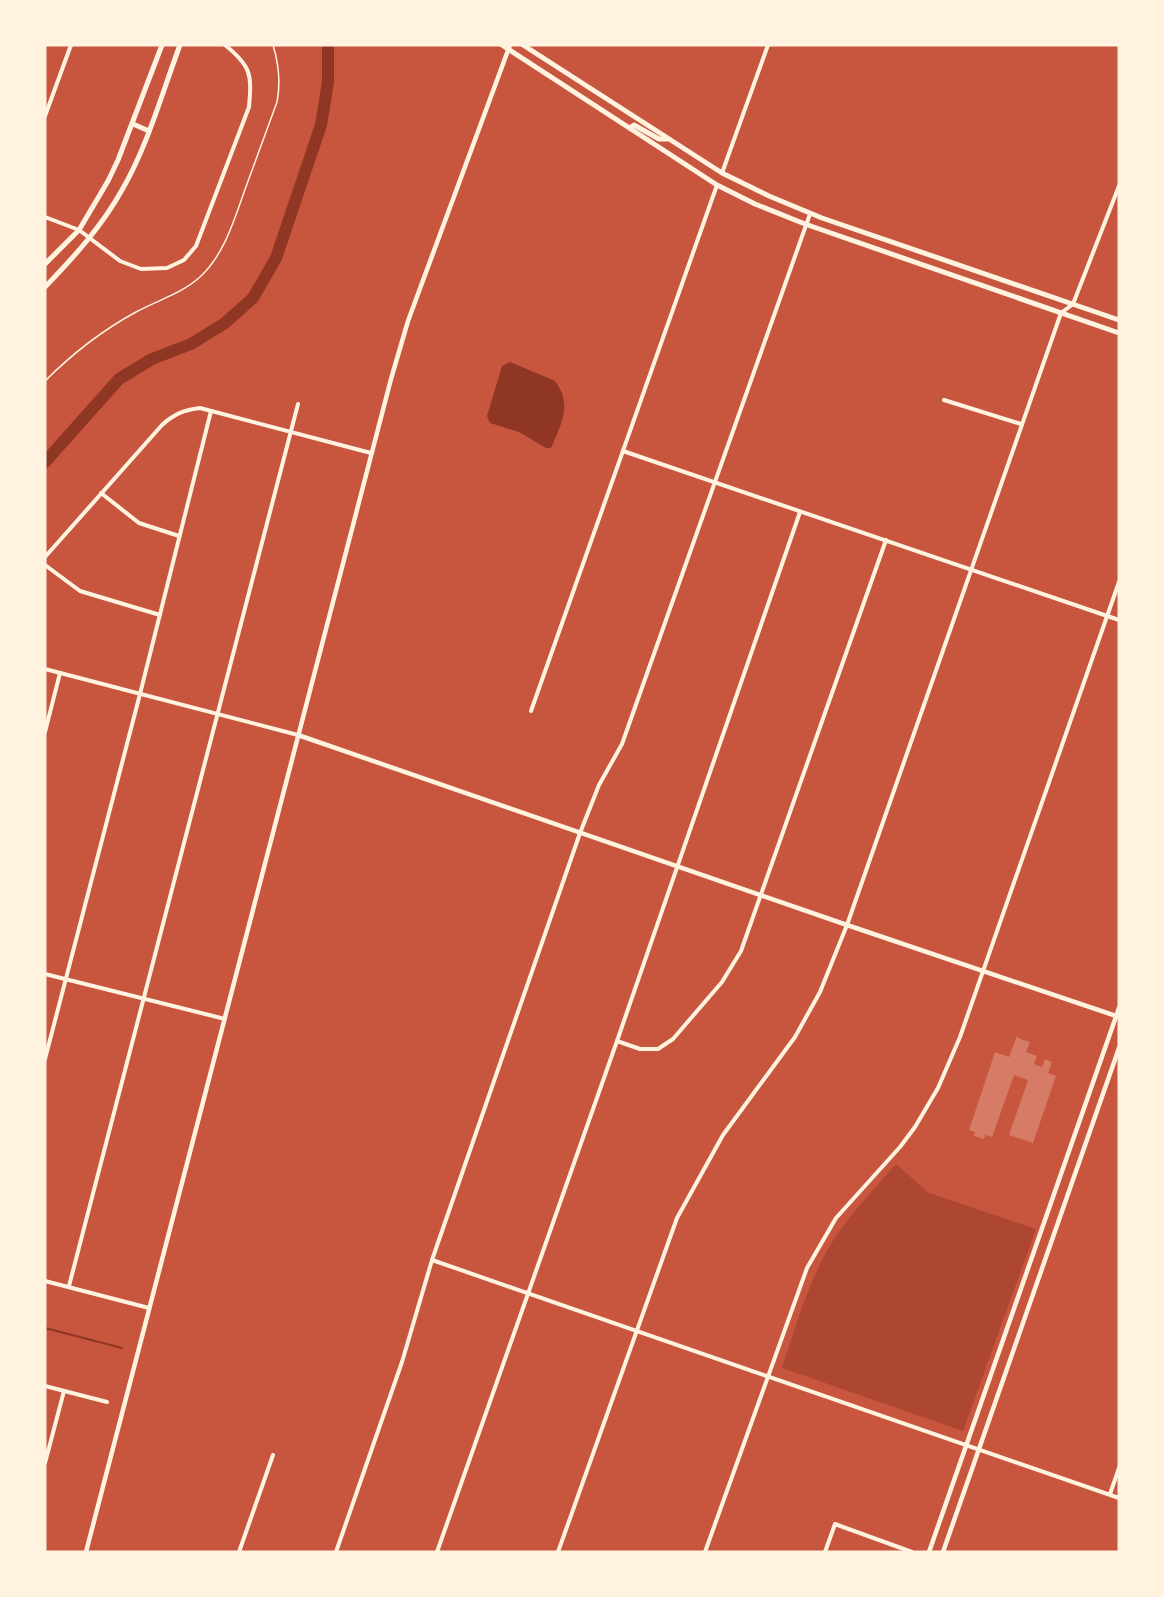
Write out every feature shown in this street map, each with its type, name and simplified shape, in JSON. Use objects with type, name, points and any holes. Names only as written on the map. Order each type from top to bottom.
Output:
[{"type":"main road","points":[[45,264],[79,230],[108,181],[133,124],[162,45]]},
{"type":"main road","points":[[45,287],[89,238],[124,188],[149,130],[180,45]]},
{"type":"main road","points":[[502,45],[509,47],[717,185],[755,204],[805,224],[1119,333]]},
{"type":"main road","points":[[523,45],[722,173],[810,214],[1119,320]]},
{"type":"main road","points":[[571,89],[577,80]]},
{"type":"main road","points":[[133,124],[149,130]]},
{"type":"main road","points":[[630,128],[634,125],[659,139],[669,140]]},
{"type":"main road","points":[[887,241],[890,253]]},
{"type":"main road","points":[[968,280],[971,269]]},
{"type":"street","points":[[45,116],[71,45]]},
{"type":"street","points":[[45,217],[79,230],[120,261],[141,269],[167,268],[184,260],[196,246],[249,106],[251,83],[248,71],[241,58],[225,45]]},
{"type":"street","points":[[722,173],[768,45]]},
{"type":"street","points":[[86,1552],[371,453],[408,321],[509,47]]},
{"type":"street","points":[[531,711],[717,185]]},
{"type":"street","points":[[558,1552],[635,1330],[677,1218],[723,1136],[795,1037],[820,992],[847,925],[1061,313],[1073,304],[1119,186]]},
{"type":"street","points":[[336,1552],[402,1362],[432,1260],[580,833],[599,785],[622,744],[810,214]]},
{"type":"street","points":[[944,400],[1021,424]]},
{"type":"street","points":[[69,1286],[298,404]]},
{"type":"street","points":[[45,556],[172,416],[184,410],[200,408],[371,453]]},
{"type":"street","points":[[45,1059],[211,411]]},
{"type":"street","points":[[623,451],[1119,620]]},
{"type":"street","points":[[101,493],[139,523],[179,536]]},
{"type":"street","points":[[437,1552],[800,512]]},
{"type":"street","points":[[617,1041],[640,1049],[658,1049],[673,1039],[722,982],[741,951],[886,540]]},
{"type":"street","points":[[45,565],[80,591],[160,615]]},
{"type":"street","points":[[705,1552],[807,1268],[836,1218],[900,1147],[926,1109],[938,1088],[960,1037],[1119,582]]},
{"type":"street","points":[[45,669],[298,735],[676,867],[1118,1017]]},
{"type":"street","points":[[45,732],[60,673]]},
{"type":"street","points":[[45,974],[225,1019]]},
{"type":"street","points":[[929,1552],[1118,1017],[1119,1008]]},
{"type":"street","points":[[943,1552],[1119,1048]]},
{"type":"street","points":[[1078,1128],[1089,1132]]},
{"type":"street","points":[[1047,1214],[1059,1218]]},
{"type":"street","points":[[432,1260],[1119,1498]]},
{"type":"street","points":[[45,1281],[149,1308]]},
{"type":"street","points":[[1004,1338],[1015,1342]]},
{"type":"street","points":[[45,1386],[107,1402]]},
{"type":"street","points":[[45,1463],[64,1391]]},
{"type":"street","points":[[239,1552],[273,1455]]},
{"type":"street","points":[[1110,1494],[1119,1468]]},
{"type":"street","points":[[825,1552],[835,1524],[912,1552]]},
{"type":"shaded area","points":[[510,362],[555,381],[560,390],[564,414],[551,448],[546,448],[519,432],[490,423],[487,416],[502,366]]},
{"type":"shaded area","points":[[896,1164],[929,1193],[1036,1229],[963,1431],[782,1368],[820,1263],[852,1214]]},
{"type":"building","points":[[1017,1036],[1030,1042],[1026,1052],[1037,1056],[1034,1064],[1042,1067],[1045,1059],[1052,1062],[1048,1073],[1056,1076],[1033,1143],[1009,1135],[1028,1080],[1014,1075],[992,1137],[985,1135],[984,1139],[974,1136],[975,1132],[969,1130],[995,1052],[1009,1057]]},
{"type":"waterway","points":[[45,462],[119,379],[152,359],[191,344],[225,323],[253,298],[276,258],[321,125],[328,82],[328,45]]},
{"type":"waterway","points":[[45,1328],[122,1348]]}]
